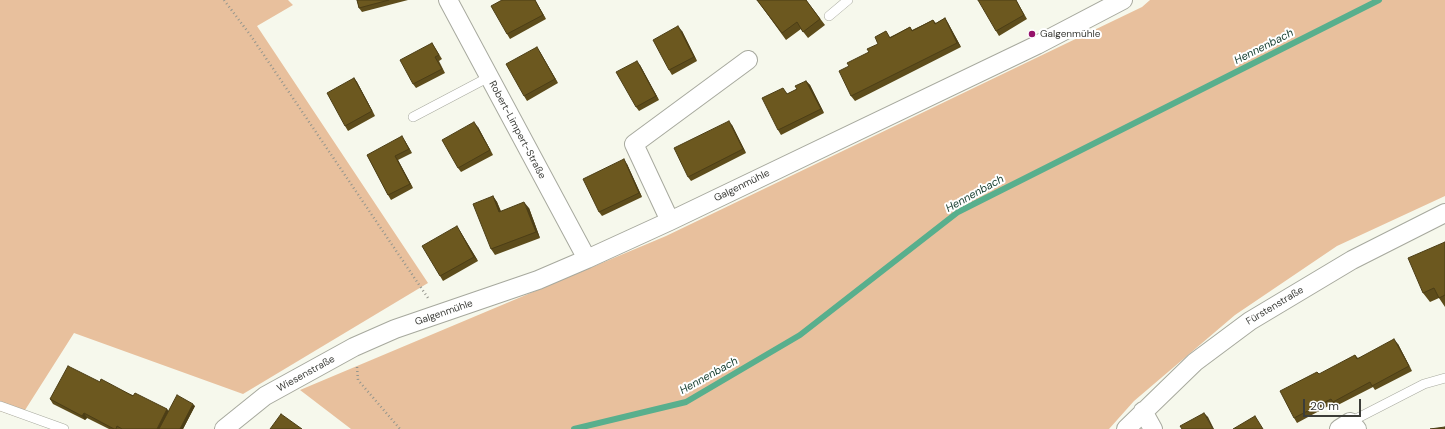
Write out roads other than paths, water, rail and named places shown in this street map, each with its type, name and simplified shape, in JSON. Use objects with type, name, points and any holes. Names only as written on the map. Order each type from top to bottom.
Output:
[{"type":"street","name":"Robert-Limpert-Straße","points":[[448,0],[586,259]]},
{"type":"street","name":"Galgenmühle","points":[[395,329],[538,280],[586,259],[670,221],[1037,45],[1123,0]]},
{"type":"street","points":[[670,221],[634,144],[748,60]]},
{"type":"street","name":"Fürstenstraße","points":[[1126,429],[1195,362],[1250,321],[1352,260],[1445,214]]},
{"type":"street","name":"Wiesenstraße","points":[[224,429],[265,396],[354,347],[395,329]]},
{"type":"street","points":[[1143,411],[1153,429]]},
{"type":"lane","points":[[829,16],[848,0]]},
{"type":"lane","points":[[413,117],[489,77]]},
{"type":"lane","points":[[1349,427],[1424,384],[1445,378]]},
{"type":"lane","points":[[0,406],[64,429]]},
{"type":"waterway","name":"Hennenbach","points":[[574,429],[686,402],[800,335],[958,212],[1379,0]]},
{"type":"place","name":"Galgenmühle","points":[[1032,34]]}]
